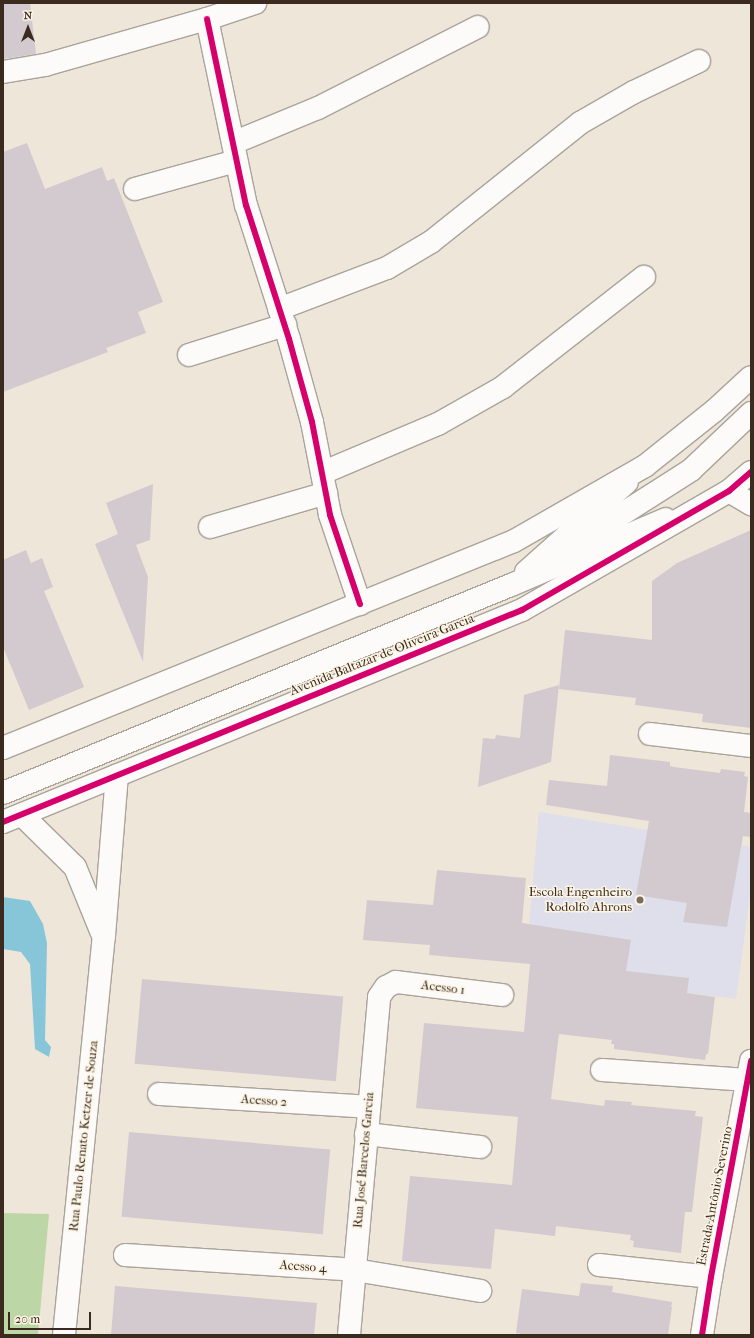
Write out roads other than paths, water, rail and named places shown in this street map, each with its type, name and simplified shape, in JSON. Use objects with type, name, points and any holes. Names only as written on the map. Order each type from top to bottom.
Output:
[{"type":"street","points":[[3,72],[45,65],[207,19],[255,3]]},
{"type":"street","points":[[207,19],[246,206],[282,317],[312,422],[330,515],[360,604]]},
{"type":"street","points":[[136,189],[235,152],[478,27]]},
{"type":"street","points":[[188,355],[282,317],[387,268],[431,242],[580,123],[634,92],[699,61]]},
{"type":"street","points":[[210,527],[324,483],[438,424],[503,388],[644,277]]},
{"type":"street","points":[[511,585],[645,466],[714,412],[751,377]]},
{"type":"street","points":[[511,585],[691,470],[751,413]]},
{"type":"street","points":[[3,748],[514,541],[645,466]]},
{"type":"street","name":"Avenida Baltazar de Oliveira Garcia","points":[[12,819],[522,610],[729,491],[751,472]]},
{"type":"street","points":[[5,792],[511,585],[729,491],[751,504]]},
{"type":"street","points":[[650,734],[751,746]]},
{"type":"street","name":"Rua Paulo Renato Ketzer de Souza","points":[[64,1335],[104,936],[117,776]]},
{"type":"street","name":"Rua Paulo Renato Ketzer de Souza","points":[[12,819],[75,867],[104,936]]},
{"type":"street","name":"Acesso 1","points":[[386,986],[396,982],[502,995]]},
{"type":"street","name":"Rua José Barcelos Garcia","points":[[349,1335],[366,1134],[380,997],[386,986]]},
{"type":"street","name":"Estrada Antônio Severino","points":[[602,1070],[750,1071],[711,1277],[702,1335]]},
{"type":"street","name":"Acesso 2","points":[[159,1094],[369,1107]]},
{"type":"street","points":[[366,1134],[480,1147]]},
{"type":"street","name":"Acesso 4","points":[[125,1255],[354,1270],[480,1291]]},
{"type":"street","name":"Estrada Antônio Severino","points":[[599,1265],[711,1277]]},
{"type":"water","points":[[3,897],[30,901],[43,924],[47,943],[45,1040],[51,1047],[49,1057],[35,1049],[30,964],[21,952],[3,949]]},
{"type":"place","name":"Escola Engenheiro Rodolfo Ahrons","points":[[640,900]]}]
